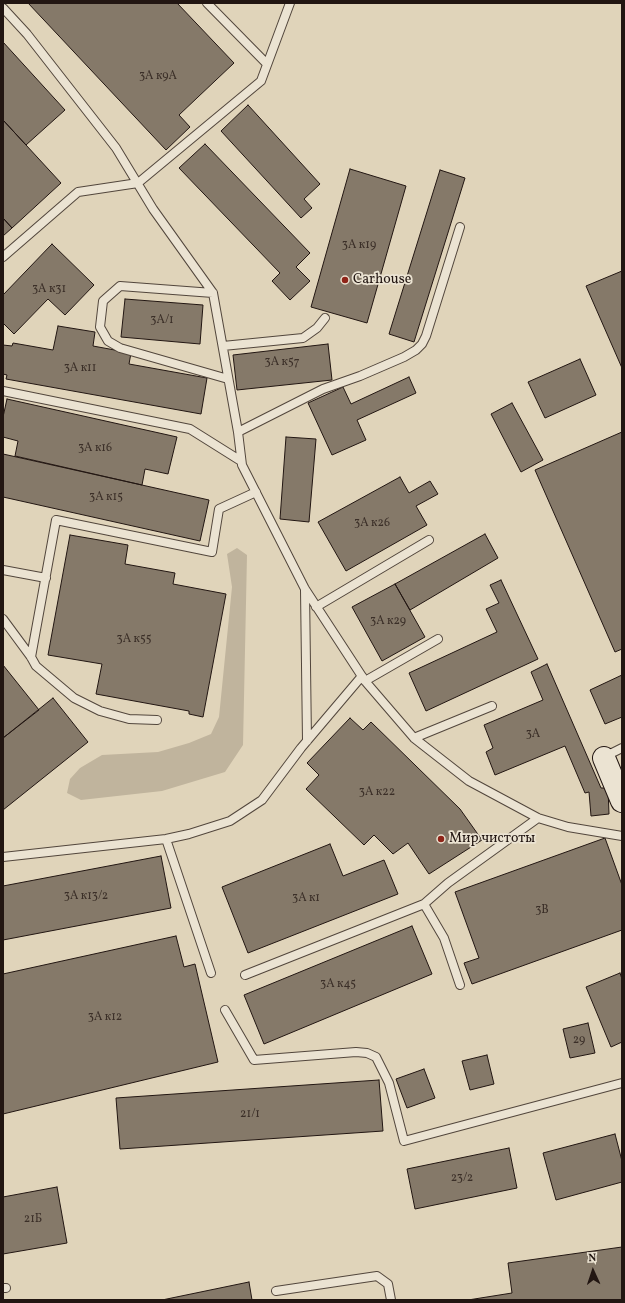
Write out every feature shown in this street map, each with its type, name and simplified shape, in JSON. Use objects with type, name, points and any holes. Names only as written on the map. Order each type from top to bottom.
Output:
[{"type":"street","points":[[613,753],[622,801]]},
{"type":"lane","points":[[208,3],[267,64]]},
{"type":"lane","points":[[3,257],[78,192],[138,183],[261,82],[290,3]]},
{"type":"lane","points":[[3,8],[27,34],[116,148],[153,209],[213,293],[238,432],[242,465],[305,589],[364,678],[414,738],[469,781],[538,818],[568,827],[622,836]]},
{"type":"lane","points":[[238,432],[323,389],[360,376],[404,357],[416,350],[422,344],[426,336],[460,227]]},
{"type":"lane","points":[[213,293],[120,286],[103,302],[100,327],[108,341],[120,348],[228,379]]},
{"type":"lane","points":[[223,346],[303,338],[316,328],[325,318]]},
{"type":"lane","points":[[3,391],[190,429],[241,461]]},
{"type":"lane","points":[[31,657],[56,520],[212,552],[219,509],[256,492]]},
{"type":"lane","points":[[316,607],[429,540]]},
{"type":"lane","points":[[3,570],[46,578]]},
{"type":"lane","points":[[305,589],[307,741]]},
{"type":"lane","points":[[3,619],[36,666],[74,698],[100,711],[129,719],[157,720]]},
{"type":"lane","points":[[3,858],[166,839],[230,822],[262,800],[307,741],[364,678],[438,639]]},
{"type":"lane","points":[[414,738],[492,706]]},
{"type":"lane","points":[[245,974],[424,904],[448,883],[538,818]]},
{"type":"lane","points":[[166,839],[211,973]]},
{"type":"lane","points":[[424,904],[444,938],[460,985]]},
{"type":"lane","points":[[225,1010],[254,1060],[356,1052],[367,1053],[376,1057],[389,1083],[404,1141],[622,1083]]},
{"type":"lane","points":[[276,1291],[377,1276],[388,1284],[391,1300]]},
{"type":"shaded area","points":[[237,548],[247,555],[243,745],[225,772],[162,791],[81,800],[67,793],[70,779],[80,768],[102,755],[158,752],[189,743],[211,734],[219,717],[232,587],[227,554]]},
{"type":"building","points":[[28,3],[177,3],[234,63],[179,115],[190,127],[166,150]]},
{"type":"building","points":[[3,42],[65,110],[26,145],[3,120]]},
{"type":"building","points":[[248,105],[320,184],[304,199],[312,208],[301,218],[221,131]]},
{"type":"building","points":[[3,120],[61,183],[12,228],[3,218]]},
{"type":"building","points":[[205,144],[310,253],[296,267],[310,281],[290,300],[272,281],[280,273],[179,168]]},
{"type":"building","points":[[350,169],[406,186],[367,323],[311,307]]},
{"type":"building","points":[[440,170],[465,178],[414,342],[389,334]]},
{"type":"building","points":[[3,218],[12,228],[3,236]]},
{"type":"building","points":[[52,244],[94,285],[65,315],[48,299],[14,334],[3,323],[3,295]]},
{"type":"building","points":[[622,271],[622,368],[586,286]]},
{"type":"building","points":[[125,299],[203,305],[200,344],[121,337]]},
{"type":"building","points":[[58,326],[95,332],[93,346],[131,353],[129,364],[207,378],[201,414],[6,379],[7,375],[3,374],[3,345],[12,346],[13,343],[53,350]]},
{"type":"building","points":[[328,344],[332,380],[237,390],[233,355]]},
{"type":"building","points":[[580,359],[596,395],[545,418],[528,382]]},
{"type":"building","points":[[409,377],[416,393],[357,420],[366,440],[332,455],[308,403],[343,387],[351,404]]},
{"type":"building","points":[[7,399],[177,437],[168,474],[145,469],[142,485],[15,456],[18,441],[3,437],[3,417]]},
{"type":"building","points":[[512,403],[543,460],[521,472],[491,414]]},
{"type":"building","points":[[622,432],[622,649],[615,652],[535,470]]},
{"type":"building","points":[[286,437],[316,439],[309,522],[280,519]]},
{"type":"building","points":[[3,454],[209,500],[200,541],[3,497]]},
{"type":"building","points":[[400,477],[409,493],[430,481],[438,494],[416,506],[427,525],[346,571],[318,522]]},
{"type":"building","points":[[485,534],[498,558],[410,610],[395,584]]},
{"type":"building","points":[[70,535],[128,545],[125,564],[175,573],[173,584],[226,594],[203,717],[189,714],[189,711],[96,694],[102,664],[48,655]]},
{"type":"building","points":[[501,580],[538,659],[426,711],[409,673],[497,632],[486,609],[499,603],[490,585]]},
{"type":"building","points":[[395,584],[425,637],[382,661],[352,607]]},
{"type":"building","points":[[547,664],[601,788],[608,788],[609,814],[591,816],[589,792],[585,793],[565,746],[495,775],[486,752],[493,748],[484,725],[543,700],[531,672]]},
{"type":"building","points":[[3,665],[39,710],[3,738]]},
{"type":"building","points":[[622,675],[622,717],[605,724],[590,690]]},
{"type":"building","points":[[53,698],[88,742],[3,810],[3,738]]},
{"type":"building","points":[[350,718],[363,730],[371,722],[460,809],[482,840],[429,874],[408,843],[393,854],[374,835],[364,845],[306,789],[319,775],[307,763]]},
{"type":"building","points":[[605,838],[622,885],[622,930],[472,984],[464,963],[479,958],[455,892]]},
{"type":"building","points":[[330,844],[343,876],[384,860],[398,894],[248,953],[222,887]]},
{"type":"building","points":[[161,856],[171,908],[3,940],[3,886]]},
{"type":"building","points":[[412,926],[432,974],[264,1044],[244,995]]},
{"type":"building","points":[[176,936],[184,967],[195,964],[218,1062],[3,1114],[3,974]]},
{"type":"building","points":[[620,973],[622,979],[622,1042],[611,1047],[586,987]]},
{"type":"building","points":[[588,1023],[595,1053],[570,1058],[563,1029]]},
{"type":"building","points":[[487,1055],[494,1084],[470,1090],[462,1061]]},
{"type":"building","points":[[424,1069],[435,1098],[407,1108],[396,1079]]},
{"type":"building","points":[[379,1080],[383,1131],[120,1149],[116,1098]]},
{"type":"building","points":[[615,1134],[622,1161],[622,1182],[556,1200],[543,1153]]},
{"type":"building","points":[[509,1148],[517,1188],[415,1209],[407,1169]]},
{"type":"building","points":[[57,1187],[67,1243],[3,1254],[3,1197]]},
{"type":"building","points":[[622,1247],[622,1300],[468,1300],[512,1293],[508,1263]]},
{"type":"building","points":[[249,1282],[252,1300],[162,1300]]},
{"type":"place","name":"Carhouse","points":[[345,280]]},
{"type":"place","name":"Мир чистоты","points":[[441,839]]}]
